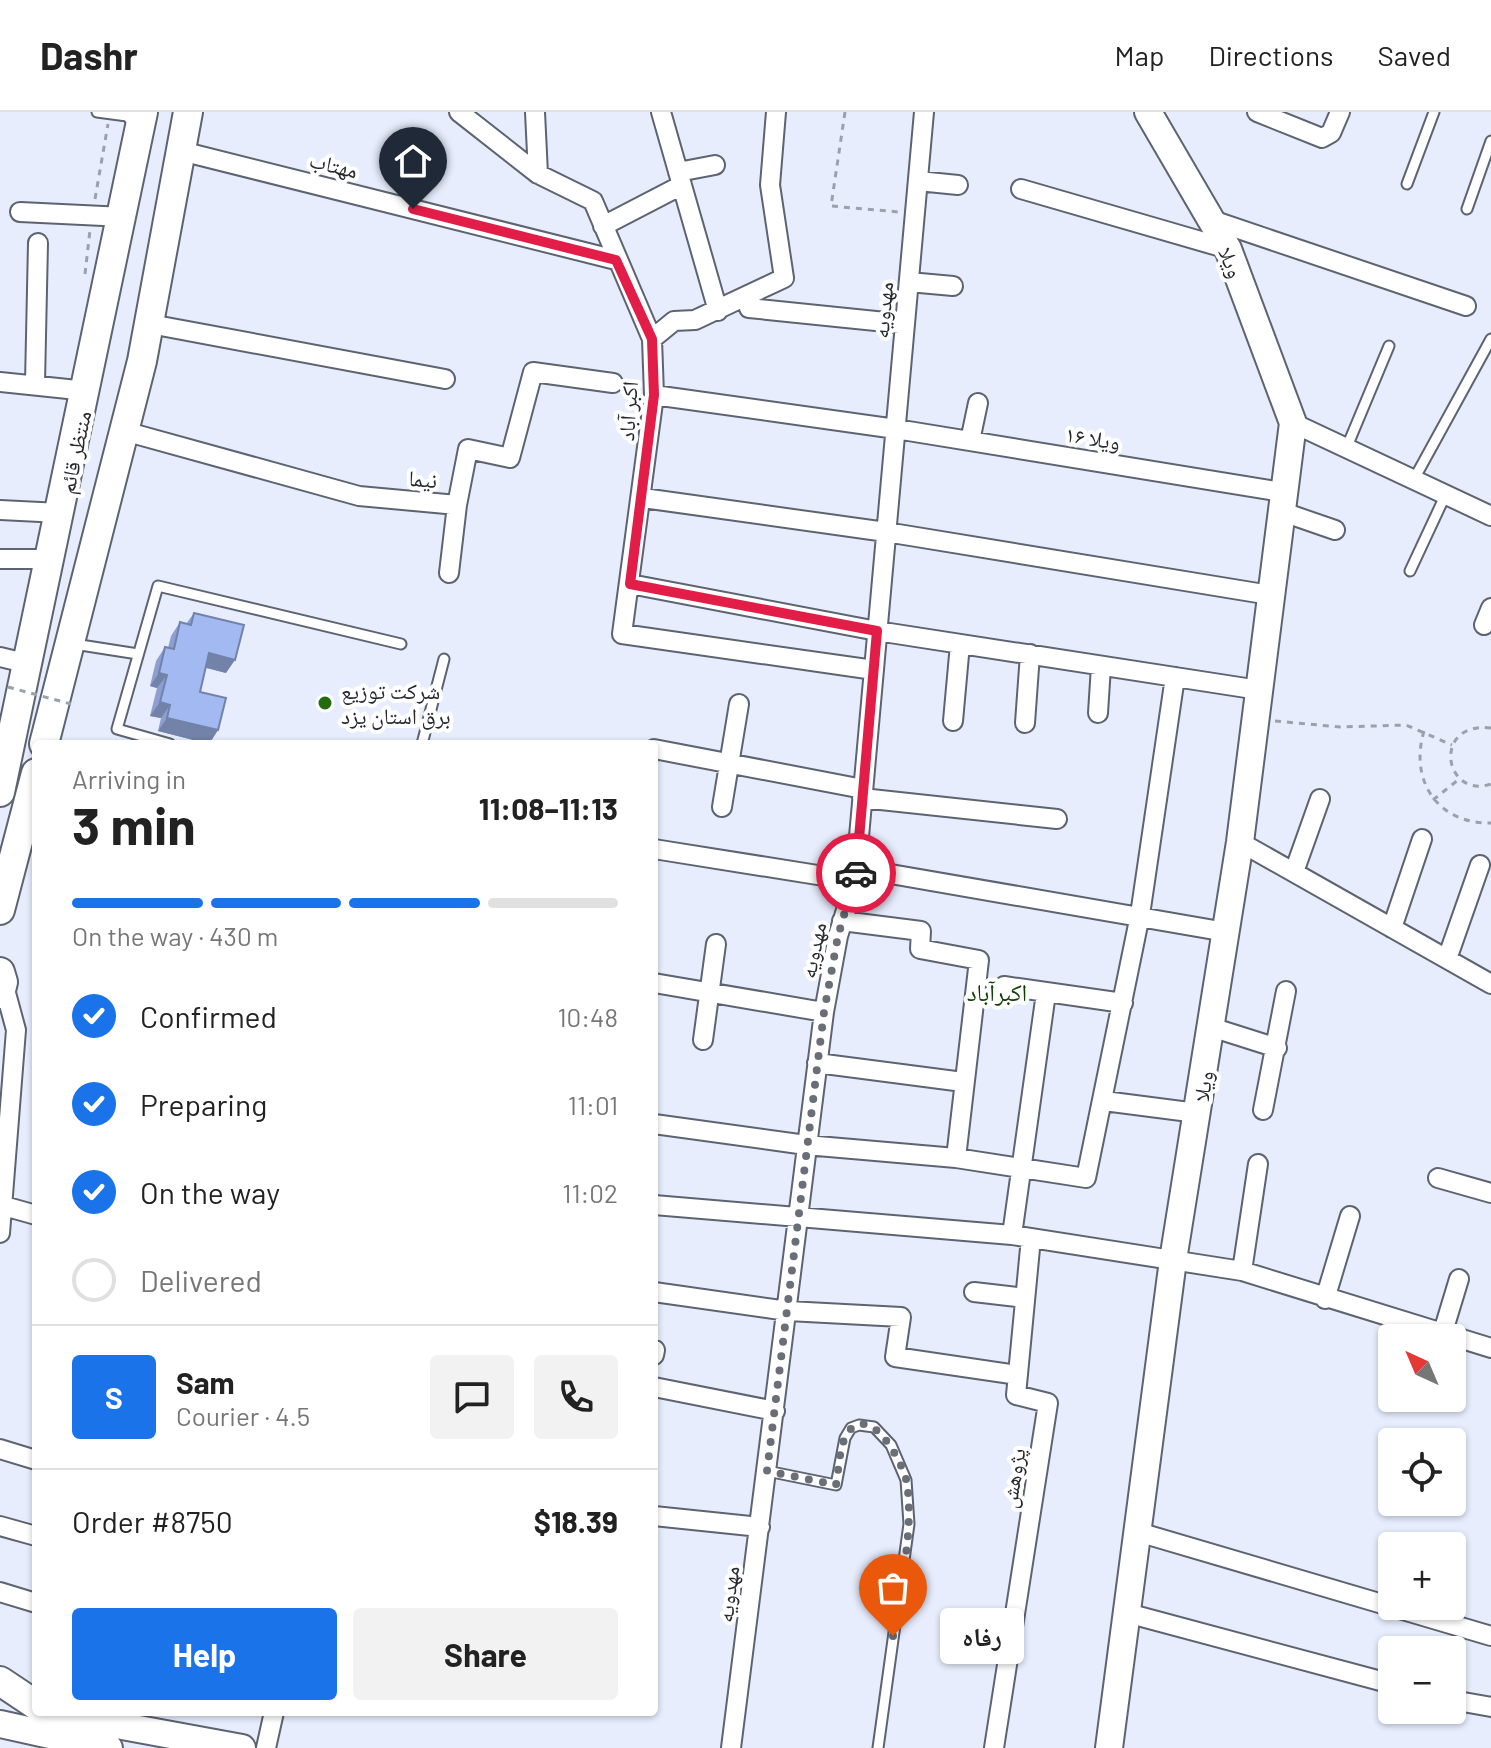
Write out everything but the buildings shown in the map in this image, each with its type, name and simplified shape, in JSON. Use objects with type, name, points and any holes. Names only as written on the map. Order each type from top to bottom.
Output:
[{"type":"main road","name":"منتظر قائم","points":[[45,740],[150,324],[188,112]]},
{"type":"main road","name":"منتظر قائم","points":[[0,792],[12,660],[49,559],[142,122]]},
{"type":"main road","points":[[0,910],[32,788]]},
{"type":"main road","points":[[0,1681],[32,1703]]},
{"type":"street","points":[[459,112],[538,174]]},
{"type":"street","points":[[535,112],[538,174]]},
{"type":"street","points":[[661,112],[718,311]]},
{"type":"street","points":[[652,339],[674,321],[695,320],[784,278],[770,185],[776,112]]},
{"type":"street","name":"مهدویه","points":[[731,1748],[824,1012],[855,874],[924,112]]},
{"type":"street","name":"ویلا","points":[[1109,1748],[1173,1260],[1240,842],[1293,423],[1228,249],[1148,112]]},
{"type":"street","points":[[1257,112],[1322,138],[1331,133],[1340,112]]},
{"type":"street","name":"مهتاب","points":[[181,151],[616,260]]},
{"type":"street","points":[[603,226],[680,179],[715,165]]},
{"type":"street","name":"اکبر آباد","points":[[538,174],[593,201],[652,339],[654,395],[643,498],[622,634],[874,670]]},
{"type":"street","points":[[918,181],[958,185]]},
{"type":"street","points":[[1021,189],[1228,249]]},
{"type":"street","points":[[20,212],[124,217]]},
{"type":"street","points":[[1212,220],[1466,306]]},
{"type":"street","points":[[35,383],[38,243]]},
{"type":"street","points":[[909,282],[953,286]]},
{"type":"street","points":[[746,298],[749,308],[905,324]]},
{"type":"street","points":[[150,324],[445,379]]},
{"type":"street","name":"نیما","points":[[124,431],[359,496],[457,505],[468,449],[510,458],[533,372],[613,383]]},
{"type":"street","points":[[0,382],[35,383],[87,391]]},
{"type":"street","name":"ویلا ۱۶","points":[[654,395],[970,441],[1281,501],[1335,530]]},
{"type":"street","points":[[970,441],[978,403]]},
{"type":"street","points":[[1293,423],[1491,516]]},
{"type":"street","points":[[643,498],[886,532],[1270,595]]},
{"type":"street","points":[[449,573],[457,505]]},
{"type":"street","points":[[0,510],[60,513]]},
{"type":"street","points":[[1,559],[49,559]]},
{"type":"street","points":[[630,584],[877,631],[1259,690]]},
{"type":"street","points":[[953,721],[960,644]]},
{"type":"street","points":[[1025,723],[1030,654]]},
{"type":"street","points":[[1098,713],[1101,666]]},
{"type":"street","points":[[658,1125],[806,1145],[1022,1166],[1086,1178],[1140,915],[1175,677]]},
{"type":"street","points":[[722,807],[739,704]]},
{"type":"street","points":[[658,750],[863,793],[1057,819]]},
{"type":"street","points":[[1294,872],[1320,799]]},
{"type":"street","points":[[1392,928],[1422,839]]},
{"type":"street","points":[[1240,842],[1491,984]]},
{"type":"street","points":[[658,849],[1140,915],[1226,932]]},
{"type":"street","points":[[1447,959],[1480,865]]},
{"type":"street","points":[[842,921],[921,931],[920,949],[979,960],[956,1158]]},
{"type":"street","points":[[703,1040],[716,944]]},
{"type":"street","points":[[0,1233],[16,1030],[1,983]]},
{"type":"street","points":[[658,984],[824,1012]]},
{"type":"street","points":[[1004,986],[1123,1003]]},
{"type":"street","points":[[1263,1110],[1286,991]]},
{"type":"street","points":[[1012,1235],[1046,993]]},
{"type":"street","points":[[1211,1027],[1277,1048]]},
{"type":"street","points":[[817,1063],[963,1082]]},
{"type":"street","points":[[1104,1101],[1197,1113]]},
{"type":"street","points":[[1242,1271],[1258,1164]]},
{"type":"street","points":[[1438,1178],[1491,1193]]},
{"type":"street","points":[[658,1205],[1012,1235],[1173,1260],[1242,1271],[1406,1324]]},
{"type":"street","points":[[4,1206],[32,1214]]},
{"type":"street","points":[[1325,1299],[1350,1216]]},
{"type":"street","points":[[658,1293],[788,1311],[901,1317],[895,1357],[1018,1375],[1031,1238]]},
{"type":"street","points":[[1445,1324],[1459,1279]]},
{"type":"street","points":[[974,1292],[1025,1298]]},
{"type":"street","points":[[1466,1341],[1491,1348]]},
{"type":"street","name":"پژوهش","points":[[994,1748],[1048,1403],[1016,1395],[1018,1375]]},
{"type":"street","points":[[658,1388],[775,1411]]},
{"type":"street","points":[[0,1449],[32,1459]]},
{"type":"street","points":[[658,1516],[760,1527]]},
{"type":"street","points":[[0,1526],[32,1535]]},
{"type":"street","points":[[1138,1532],[1491,1636]]},
{"type":"street","points":[[0,1592],[32,1602]]},
{"type":"street","points":[[1127,1613],[1378,1680]]},
{"type":"street","points":[[0,1691],[32,1704]]},
{"type":"street","points":[[1466,1703],[1491,1709]]},
{"type":"street","points":[[266,1748],[273,1716]]},
{"type":"street","points":[[0,1724],[50,1732],[242,1748]]},
{"type":"street","points":[[50,1732],[109,1748]]},
{"type":"lane","points":[[97,112],[127,116],[142,122]]},
{"type":"lane","points":[[1407,184],[1434,112]]},
{"type":"lane","points":[[1467,209],[1491,141]]},
{"type":"lane","points":[[1413,481],[1491,339]]},
{"type":"lane","points":[[1346,449],[1389,346]]},
{"type":"lane","points":[[1410,571],[1445,496]]},
{"type":"lane","points":[[156,740],[117,729],[158,586],[401,644]]},
{"type":"lane","points":[[70,643],[138,654]]},
{"type":"lane","points":[[423,740],[444,659]]},
{"type":"lane","points":[[767,1471],[836,1485],[845,1438],[851,1428],[859,1425],[874,1427],[891,1445],[906,1480],[909,1524],[878,1748]]},
{"type":"path","points":[[83,287],[110,112]]},
{"type":"path","points":[[845,112],[831,206],[915,214]]},
{"type":"path","points":[[8,687],[71,704]]},
{"type":"path","points":[[1255,718],[1340,727],[1406,725],[1452,745]]},
{"type":"path","points":[[1491,728],[1476,726],[1462,733],[1452,745],[1450,757],[1459,779],[1472,786],[1491,784]]},
{"type":"path","points":[[1424,731],[1419,767],[1433,800],[1459,819],[1491,823]]},
{"type":"path","points":[[1433,800],[1459,779]]},
{"type":"way so far","points":[[856,873],[838,936],[824,1012],[767,1471],[836,1485],[845,1438],[851,1428],[859,1425],[874,1427],[891,1445],[906,1480],[909,1524],[893,1636]]},
{"type":"place","name":"شرکت توزیع برق استان یزد","points":[[325,703]]},
{"type":"place","name":"رفاه","points":[[893,1636]]},
{"type":"district","name":"اکبرآباد","points":[[997,991]]},
{"type":"route","points":[[413,209],[616,260],[652,339],[654,395],[630,584],[877,631],[856,873]]}]
